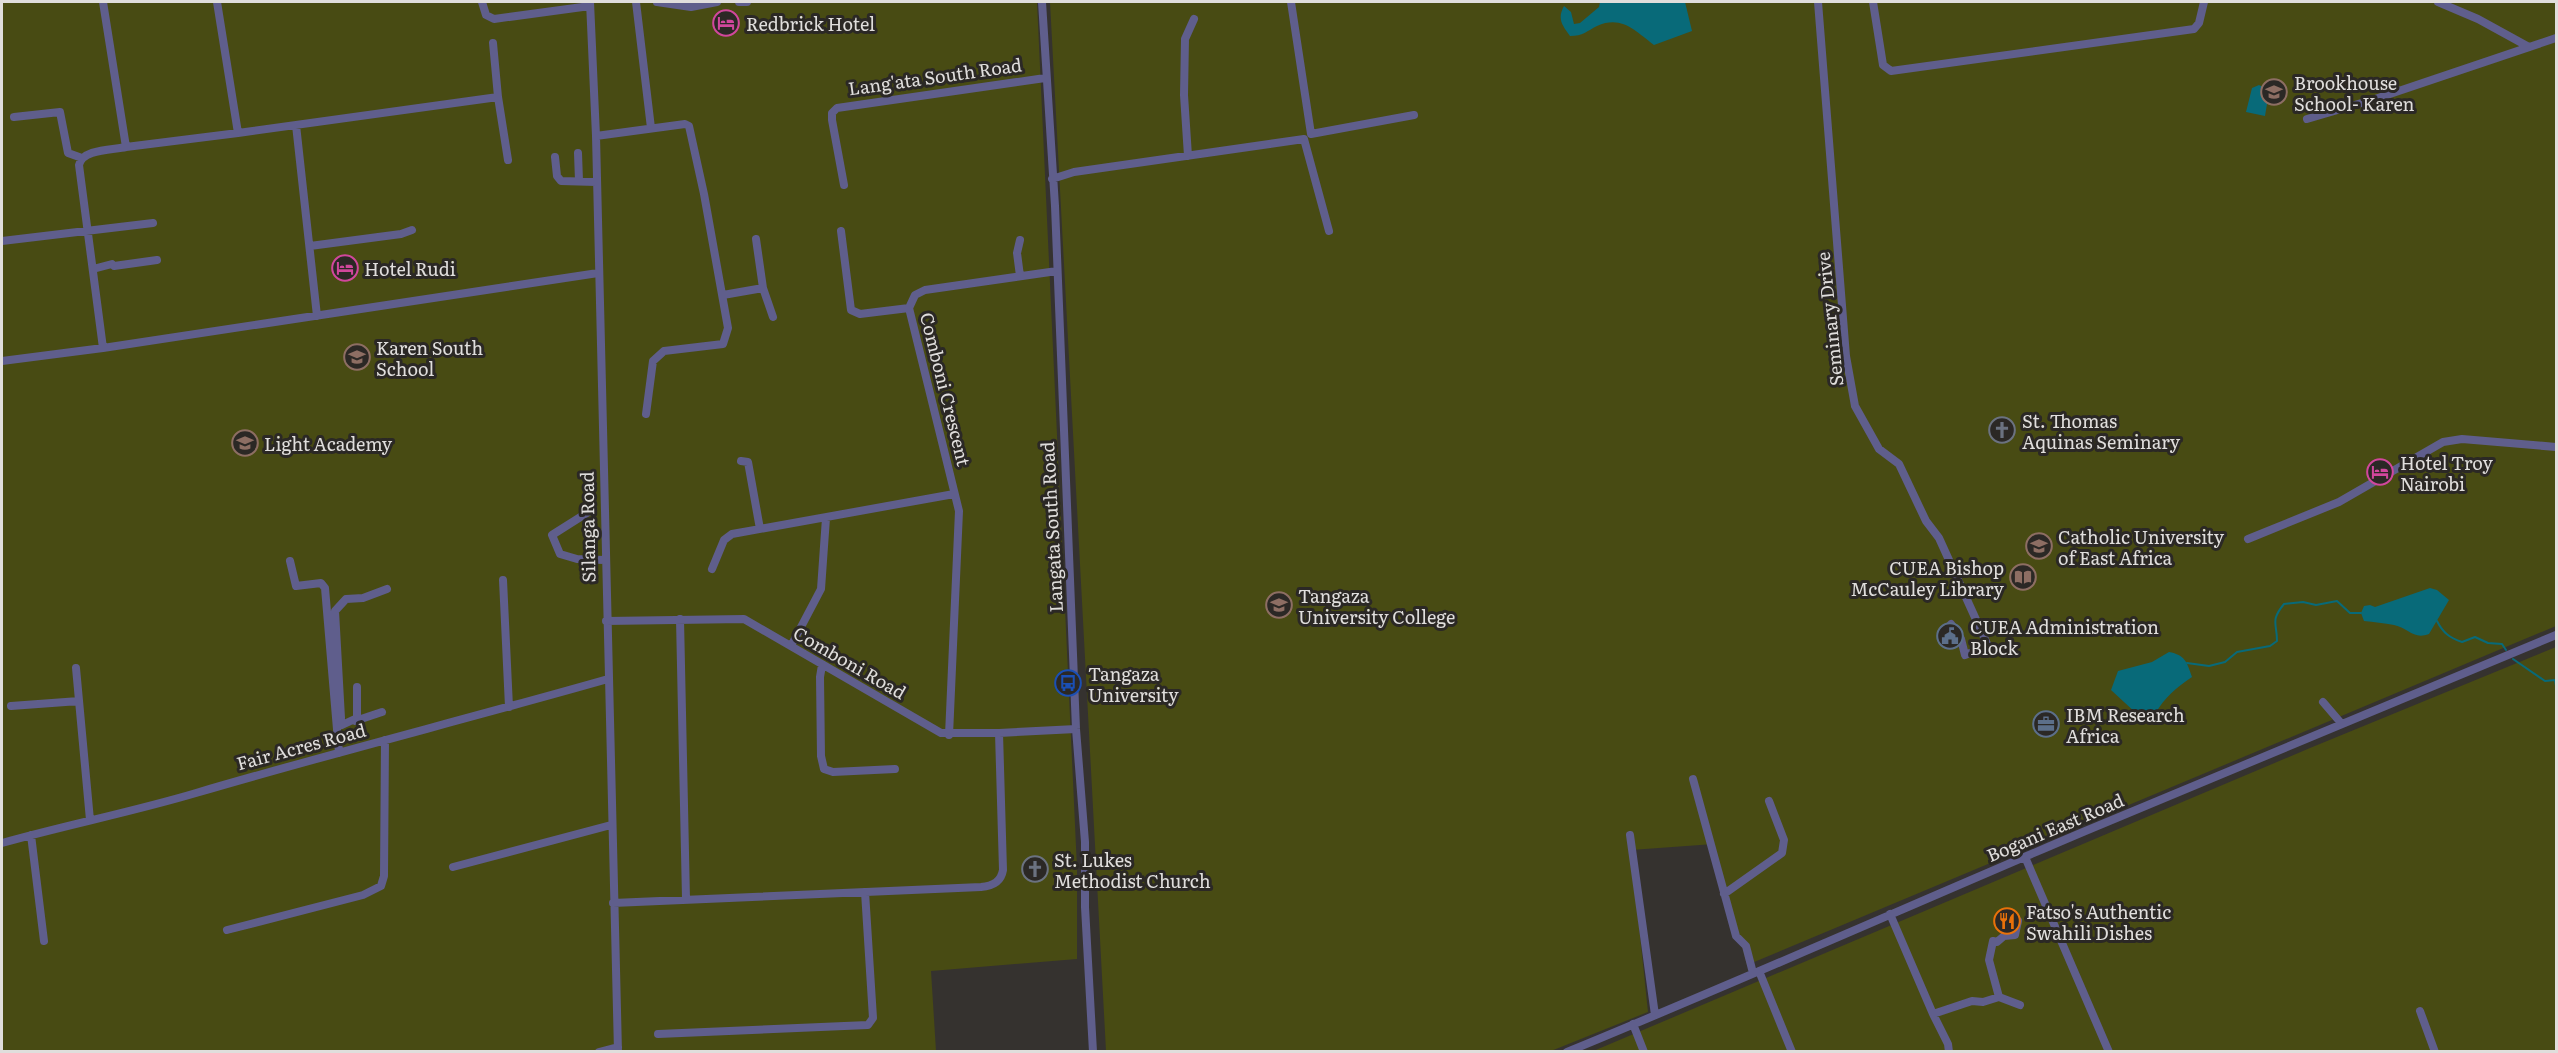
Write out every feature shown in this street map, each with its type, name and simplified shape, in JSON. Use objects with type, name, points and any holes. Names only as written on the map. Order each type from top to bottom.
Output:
[{"type":"street","points":[[103,2],[126,147]]},
{"type":"street","points":[[217,2],[238,132]]},
{"type":"street","points":[[482,2],[486,15],[494,19],[590,4]]},
{"type":"street","points":[[636,2],[651,128]]},
{"type":"street","points":[[657,2],[691,7],[717,2]]},
{"type":"street","name":"Langata South Road","points":[[1042,2],[1058,271],[1076,729],[1085,842],[1084,907],[1094,1052]]},
{"type":"street","points":[[1291,2],[1311,134],[1413,114]]},
{"type":"street","name":"Seminary Drive","points":[[1818,2],[1846,356],[1855,406],[1880,449],[1899,464],[1926,521],[1938,538],[1988,646],[1965,655],[1961,639],[1951,624]]},
{"type":"street","points":[[1874,2],[1883,65],[1891,71],[2194,29],[2199,23],[2204,2]]},
{"type":"street","points":[[2438,2],[2478,19],[2529,47]]},
{"type":"street","name":"Silanga Road","points":[[590,4],[596,136],[604,560],[618,1049]]},
{"type":"street","points":[[1188,156],[1184,95],[1185,39],[1194,19]]},
{"type":"street","points":[[2307,119],[2375,99],[2556,38]]},
{"type":"street","points":[[493,43],[498,97],[508,160]]},
{"type":"street","name":"Lang'ata South Road","points":[[844,185],[831,120],[832,113],[837,108],[1046,78]]},
{"type":"street","points":[[14,117],[60,112],[68,153],[82,158],[126,147],[498,97]]},
{"type":"street","points":[[596,136],[685,124],[691,129],[723,295],[728,328],[723,344],[664,351],[658,354],[653,360],[646,414]]},
{"type":"street","points":[[296,125],[317,316]]},
{"type":"street","points":[[1052,179],[1074,172],[1304,139],[1329,231]]},
{"type":"street","points":[[578,153],[579,181]]},
{"type":"street","points":[[82,158],[78,165],[103,348]]},
{"type":"street","points":[[555,158],[559,179],[596,182]]},
{"type":"street","points":[[2,241],[153,223]]},
{"type":"street","points":[[310,246],[401,234],[412,230]]},
{"type":"street","points":[[841,231],[851,310],[860,314],[909,308]]},
{"type":"street","points":[[756,239],[763,288],[772,317]]},
{"type":"street","points":[[1020,240],[1017,253],[1020,276]]},
{"type":"street","points":[[93,269],[112,264],[114,266],[157,260]]},
{"type":"street","name":"Comboni Crescent","points":[[949,735],[959,511],[909,308],[915,295],[925,290],[1058,271]]},
{"type":"street","points":[[2,361],[103,348],[598,273]]},
{"type":"street","points":[[723,295],[763,288]]},
{"type":"street","points":[[2248,539],[2339,501],[2443,441],[2462,439],[2556,447]]},
{"type":"street","points":[[741,461],[748,462],[760,529]]},
{"type":"street","points":[[712,569],[726,538],[732,534],[954,494]]},
{"type":"street","points":[[593,509],[552,535],[560,554],[577,559],[604,560]]},
{"type":"street","points":[[791,646],[822,587],[826,518]]},
{"type":"street","points":[[290,561],[296,586],[321,582],[325,588],[341,752]]},
{"type":"street","points":[[503,580],[509,707]]},
{"type":"street","points":[[341,752],[342,724],[335,611],[346,599],[363,598],[387,589]]},
{"type":"street","points":[[680,619],[687,899]]},
{"type":"street","name":"Comboni Road","points":[[606,621],[744,619],[932,729],[949,735],[1076,729]]},
{"type":"street","name":"Bogani East Road","points":[[1567,1052],[2341,723],[2556,635]]},
{"type":"street","points":[[822,664],[820,677],[821,756],[824,769],[833,772],[895,769]]},
{"type":"street","points":[[76,668],[90,820]]},
{"type":"street","name":"Fair Acres Road","points":[[2,843],[608,679]]},
{"type":"street","points":[[355,721],[357,718],[357,687]]},
{"type":"street","points":[[11,706],[79,701]]},
{"type":"street","points":[[2323,702],[2341,723]]},
{"type":"street","points":[[342,724],[382,712]]},
{"type":"street","points":[[613,903],[985,887],[1000,880],[1003,870],[999,733]]},
{"type":"street","points":[[227,930],[368,893],[381,886],[384,876],[385,740]]},
{"type":"street","points":[[1693,779],[1736,936],[1746,946],[1792,1052]]},
{"type":"street","points":[[1724,894],[1782,854],[1784,840],[1769,801]]},
{"type":"street","points":[[453,867],[612,825]]},
{"type":"street","points":[[31,835],[44,941]]},
{"type":"street","points":[[1630,835],[1655,1015]]},
{"type":"street","points":[[2025,857],[2109,1052]]},
{"type":"street","points":[[658,1034],[871,1023],[873,1018],[865,892]]},
{"type":"street","points":[[1890,914],[1948,1044],[1949,1052]]},
{"type":"street","points":[[1999,997],[1989,953],[1993,941],[1997,942],[2004,936],[2015,935],[2018,921]]},
{"type":"street","points":[[1933,1014],[1972,1001],[1983,1002],[1999,997],[2020,1005]]},
{"type":"street","points":[[2420,1011],[2435,1052]]},
{"type":"street","points":[[1633,1024],[1644,1052]]},
{"type":"street","points":[[599,1052],[618,1049]]},
{"type":"shaded area","points":[[2,2],[1037,2],[1077,868],[1077,959],[931,971],[936,1051],[2,1052]]},
{"type":"shaded area","points":[[1050,2],[2556,2],[2556,626],[1747,965],[1714,844],[1631,850],[1648,1012],[1551,1051],[1106,1051]]},
{"type":"shaded area","points":[[2556,647],[2556,1051],[1591,1052],[2310,748]]},
{"type":"water","points":[[1600,2],[1685,2],[1692,31],[1654,45],[1628,26],[1614,22],[1570,36],[1561,22],[1564,6],[1571,12],[1574,24],[1580,23],[1599,7]]},
{"type":"water","points":[[2259,85],[2269,92],[2265,116],[2246,112],[2252,88]]},
{"type":"water","points":[[2430,588],[2437,590],[2449,600],[2429,634],[2419,636],[2399,626],[2364,621],[2361,613],[2364,606],[2375,607]]},
{"type":"water","points":[[2169,652],[2185,660],[2192,677],[2171,693],[2155,714],[2137,714],[2111,690],[2118,671],[2152,662]]},
{"type":"waterway","points":[[2187,663],[2209,666],[2225,662],[2237,652],[2270,646],[2277,641],[2275,622],[2284,604],[2303,602],[2316,605],[2337,601],[2350,613],[2361,613]]},
{"type":"waterway","points":[[2437,621],[2450,637],[2462,642],[2475,637],[2488,643],[2502,644],[2506,650]]},
{"type":"waterway","points":[[2513,659],[2545,681],[2555,680],[2556,686]]},
{"type":"place","name":"Redbrick Hotel","points":[[726,23]]},
{"type":"place","name":"Brookhouse School- Karen","points":[[2274,92]]},
{"type":"place","name":"Hotel Rudi","points":[[345,268]]},
{"type":"place","name":"Karen South School","points":[[357,357]]},
{"type":"place","name":"St. Thomas Aquinas Seminary","points":[[2002,430]]},
{"type":"place","name":"Light Academy","points":[[245,443]]},
{"type":"place","name":"Hotel Troy Nairobi","points":[[2380,472]]},
{"type":"place","name":"Catholic University of East Africa","points":[[2039,546]]},
{"type":"place","name":"CUEA Bishop McCauley Library","points":[[2023,577]]},
{"type":"place","name":"Tangaza University College","points":[[1279,605]]},
{"type":"place","name":"CUEA Administration Block","points":[[1950,636]]},
{"type":"place","name":"Tangaza University","points":[[1068,683]]},
{"type":"place","name":"IBM Research Africa","points":[[2046,724]]},
{"type":"place","name":"St. Lukes Methodist Church","points":[[1035,869]]},
{"type":"place","name":"Fatso's Authentic Swahili Dishes","points":[[2007,921]]}]
